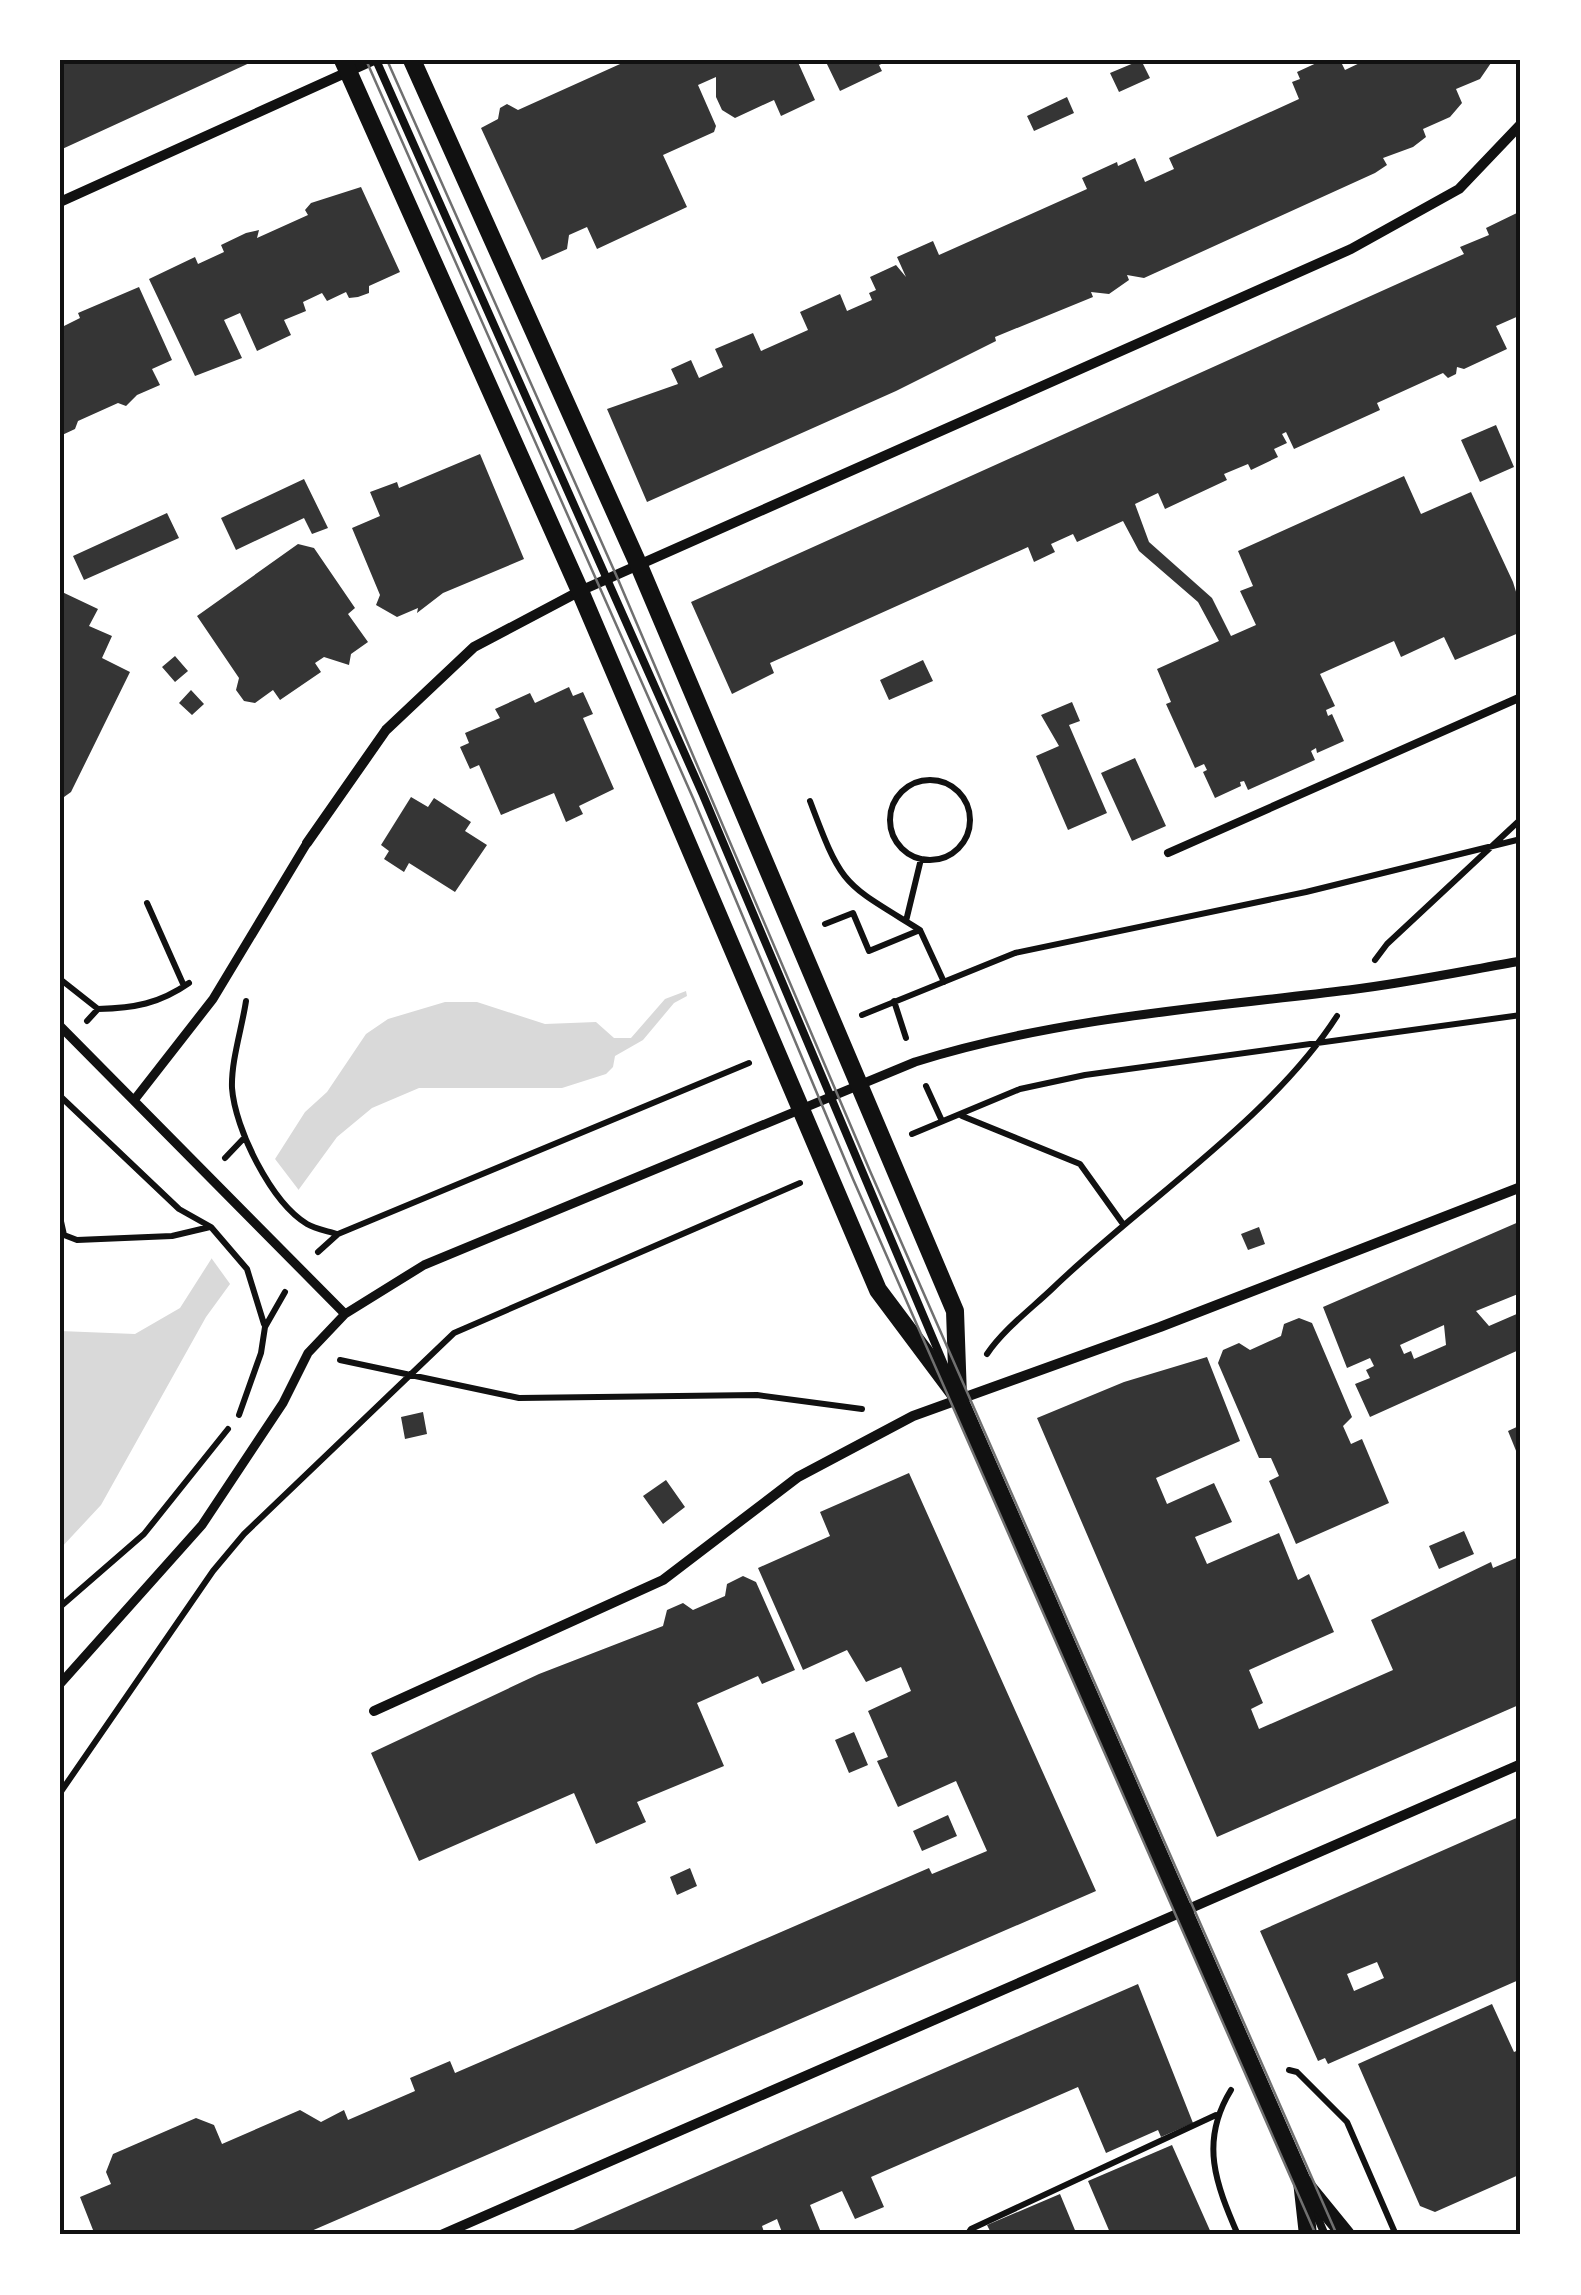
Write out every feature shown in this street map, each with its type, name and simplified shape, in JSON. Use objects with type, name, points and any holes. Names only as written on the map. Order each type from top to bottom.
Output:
[{"type":"street","points":[[60,202],[346,66],[375,60]]},
{"type":"street","points":[[412,60],[640,568],[822,1006],[955,1310],[958,1397]]},
{"type":"street","points":[[346,66],[580,591],[878,1290],[958,1397],[1302,2181],[1346,2235]]},
{"type":"street","points":[[135,1099],[212,1000],[307,844],[386,730],[474,647],[580,591],[640,568],[1351,249],[1459,189],[1521,124]]},
{"type":"street","points":[[60,1684],[202,1525],[283,1402],[308,1353],[344,1314],[424,1266],[915,1062],[994,1037],[1074,1022],[1354,990],[1521,962]]},
{"type":"street","points":[[60,1026],[344,1314]]},
{"type":"street","points":[[374,1711],[663,1580],[798,1477],[913,1416],[958,1397],[1058,1366],[1521,1187]]},
{"type":"street","points":[[442,2235],[1521,1764]]},
{"type":"street","points":[[1302,2181],[1308,2235]]},
{"type":"lane","points":[[375,60],[609,580],[958,1397]]},
{"type":"lane","points":[[1168,853],[1521,698]]},
{"type":"lane","points":[[1302,2181],[1326,2235]]},
{"type":"path","points":[[922,780],[948,783],[966,801],[970,827],[958,849],[934,860],[921,859],[898,845],[892,833],[892,806],[909,786],[922,780]]},
{"type":"path","points":[[810,801],[841,876],[870,902],[920,930],[944,982]]},
{"type":"path","points":[[1489,845],[1521,819]]},
{"type":"path","points":[[857,1016],[1015,954],[1306,892],[1521,839]]},
{"type":"path","points":[[906,921],[921,859]]},
{"type":"path","points":[[146,903],[184,986]]},
{"type":"path","points":[[833,920],[853,913],[869,951],[920,930]]},
{"type":"path","points":[[60,979],[98,1009],[137,1008],[166,999],[200,974]]},
{"type":"path","points":[[246,997],[232,1088],[245,1137],[260,1169],[291,1209],[307,1224],[338,1234]]},
{"type":"path","points":[[72,1037],[98,1009]]},
{"type":"path","points":[[60,1607],[144,1534],[200,1469],[241,1412],[261,1353],[265,1327],[299,1268],[338,1234],[766,1056]]},
{"type":"path","points":[[60,1096],[179,1209],[211,1227],[247,1269],[265,1327]]},
{"type":"path","points":[[961,1116],[1080,1164],[1123,1224]]},
{"type":"path","points":[[958,1397],[994,1344],[1160,1193]]},
{"type":"path","points":[[60,1217],[64,1235],[78,1240],[172,1236],[211,1227]]},
{"type":"path","points":[[261,1353],[308,1353],[519,1398],[758,1395],[913,1416]]},
{"type":"path","points":[[60,1793],[98,1744],[212,1570],[326,1451]]},
{"type":"path","points":[[1238,2235],[1213,2177],[1216,2115],[1249,2060],[1297,2072],[1346,2122],[1396,2235]]},
{"type":"path","points":[[967,2235],[970,2229],[1216,2115]]},
{"type":"shaded area","points":[[686,991],[687,996],[674,1003],[643,1040],[615,1056],[613,1067],[606,1074],[562,1088],[419,1088],[372,1108],[337,1137],[206,1317],[101,1505],[60,1549],[60,1331],[135,1334],[180,1308],[305,1112],[327,1092],[366,1034],[388,1019],[445,1002],[477,1002],[545,1024],[596,1022],[614,1038],[631,1038],[665,999]]},
{"type":"pier","points":[[272,1155],[301,1193],[233,1288],[207,1252]]},
{"type":"building","points":[[63,60],[256,60],[60,150]]},
{"type":"building","points":[[629,60],[797,60],[815,100],[781,116],[774,100],[735,118],[722,110],[716,97],[716,77],[698,85],[716,126],[714,132],[663,155],[687,207],[597,249],[587,227],[569,235],[567,249],[542,260],[481,128],[498,119],[500,108],[507,104],[518,110]]},
{"type":"building","points":[[825,60],[891,60],[879,65],[882,71],[840,91]]},
{"type":"building","points":[[1141,60],[1150,78],[1119,92],[1110,73]]},
{"type":"building","points":[[1323,60],[1340,60],[1345,70],[1366,60],[1493,60],[1480,79],[1456,89],[1462,103],[1450,117],[1423,129],[1426,137],[1413,147],[1383,158],[1387,165],[1375,173],[1144,278],[1127,275],[1129,280],[1109,294],[1091,292],[1093,297],[995,337],[996,341],[896,391],[647,502],[607,409],[678,384],[671,369],[691,360],[699,378],[723,367],[715,349],[753,333],[761,351],[808,330],[800,312],[840,294],[847,311],[872,300],[869,293],[876,290],[870,277],[896,265],[906,277],[897,257],[933,241],[939,255],[1087,189],[1082,178],[1117,162],[1118,166],[1135,158],[1145,182],[1174,169],[1169,158],[1299,99],[1292,82],[1300,79],[1297,72]]},
{"type":"building","points":[[1067,97],[1074,113],[1034,131],[1027,116]]},
{"type":"building","points":[[361,187],[400,272],[369,286],[369,293],[358,297],[349,298],[346,292],[327,301],[322,293],[303,302],[306,311],[284,320],[291,335],[257,351],[240,313],[224,320],[242,358],[195,376],[149,279],[195,257],[198,264],[224,252],[221,245],[246,233],[259,230],[257,238],[308,215],[305,210],[311,203]]},
{"type":"building","points":[[1521,211],[1521,315],[1496,326],[1507,349],[1464,369],[1457,367],[1456,374],[1448,378],[1443,373],[1377,403],[1380,410],[1294,449],[1286,432],[1282,434],[1287,443],[1274,449],[1278,457],[1251,470],[1248,464],[1224,474],[1227,480],[1165,509],[1158,493],[1135,504],[1149,542],[1212,598],[1231,636],[1256,625],[1240,591],[1253,586],[1238,551],[1404,476],[1421,514],[1471,492],[1513,582],[1521,608],[1521,632],[1455,660],[1444,637],[1401,657],[1394,641],[1320,674],[1335,706],[1326,710],[1328,716],[1332,714],[1344,741],[1317,753],[1316,748],[1311,751],[1315,760],[1248,790],[1244,781],[1240,782],[1241,786],[1215,798],[1203,772],[1207,770],[1204,764],[1195,768],[1166,704],[1171,702],[1157,669],[1219,641],[1198,602],[1139,551],[1123,521],[1077,542],[1073,534],[1051,544],[1055,552],[1034,562],[1028,547],[770,663],[774,673],[732,694],[691,602],[1464,254],[1460,247],[1489,235],[1486,228]]},
{"type":"building","points":[[139,287],[172,360],[152,369],[160,385],[137,395],[126,406],[118,403],[78,421],[75,429],[60,436],[60,328],[80,318],[78,313]]},
{"type":"building","points":[[1496,425],[1514,467],[1480,482],[1461,440]]},
{"type":"building","points":[[480,454],[524,559],[443,593],[417,613],[418,608],[397,617],[376,605],[380,595],[352,528],[380,516],[370,492],[397,482],[399,488]]},
{"type":"building","points":[[304,479],[328,528],[312,534],[304,518],[236,550],[221,518]]},
{"type":"building","points":[[167,513],[179,538],[84,580],[73,556]]},
{"type":"building","points":[[298,544],[314,548],[355,608],[348,614],[368,642],[351,654],[349,665],[324,657],[315,663],[321,672],[280,700],[273,690],[255,703],[244,701],[236,690],[239,678],[197,616]]},
{"type":"building","points":[[60,591],[98,609],[89,626],[112,636],[102,658],[130,672],[71,792],[64,797],[60,796]]},
{"type":"building","points":[[175,656],[188,671],[175,682],[162,667]]},
{"type":"building","points":[[923,660],[933,681],[889,700],[880,680]]},
{"type":"building","points":[[569,687],[573,696],[583,692],[593,714],[583,718],[614,789],[579,806],[583,814],[566,822],[554,793],[501,815],[479,765],[470,769],[460,747],[469,743],[465,733],[500,718],[495,709],[530,693],[535,703]]},
{"type":"building","points":[[191,690],[204,704],[192,715],[179,703]]},
{"type":"building","points":[[1072,702],[1080,721],[1069,725],[1107,813],[1068,830],[1036,756],[1059,746],[1041,715]]},
{"type":"building","points":[[1135,758],[1166,826],[1132,841],[1101,773]]},
{"type":"building","points":[[411,797],[428,807],[434,798],[471,822],[465,831],[487,845],[455,892],[409,863],[404,872],[384,859],[389,851],[381,845]]},
{"type":"building","points":[[1521,1221],[1521,1302],[1518,1294],[1476,1311],[1489,1326],[1519,1313],[1516,1305],[1521,1303],[1521,1349],[1370,1417],[1355,1384],[1370,1378],[1366,1370],[1374,1366],[1370,1358],[1347,1368],[1323,1307]],"holes":[[[1444,1325],[1446,1345],[1414,1359],[1411,1351],[1404,1354],[1400,1345]]]},
{"type":"building","points":[[1259,1227],[1265,1244],[1248,1250],[1241,1234]]},
{"type":"building","points":[[1299,1318],[1312,1323],[1352,1417],[1343,1426],[1351,1444],[1362,1439],[1389,1503],[1296,1544],[1269,1481],[1279,1476],[1271,1458],[1259,1458],[1218,1363],[1223,1350],[1239,1343],[1250,1350],[1281,1336],[1284,1324]]},
{"type":"building","points":[[1207,1357],[1240,1441],[1156,1478],[1167,1504],[1214,1483],[1232,1522],[1195,1537],[1207,1564],[1279,1533],[1298,1580],[1309,1574],[1334,1632],[1249,1670],[1263,1703],[1251,1709],[1259,1729],[1393,1670],[1371,1620],[1491,1562],[1493,1568],[1521,1556],[1521,1704],[1217,1837],[1037,1418],[1124,1382]]},
{"type":"building","points":[[423,1412],[427,1434],[405,1439],[401,1417]]},
{"type":"building","points":[[1521,1425],[1521,1463],[1508,1431]]},
{"type":"building","points":[[909,1473],[1096,1891],[302,2235],[95,2235],[80,2197],[111,2184],[106,2172],[113,2154],[196,2118],[214,2125],[222,2144],[300,2110],[321,2122],[344,2110],[348,2120],[415,2091],[410,2078],[450,2061],[455,2073],[929,1868],[932,1874],[987,1851],[956,1781],[898,1807],[877,1761],[888,1757],[868,1711],[911,1691],[901,1667],[866,1682],[847,1650],[803,1670],[758,1568],[830,1536],[820,1512]]},
{"type":"building","points":[[666,1480],[685,1507],[663,1524],[643,1496]]},
{"type":"building","points":[[1464,1531],[1474,1554],[1439,1569],[1429,1546]]},
{"type":"building","points":[[743,1576],[756,1582],[795,1670],[762,1684],[758,1676],[697,1703],[724,1766],[637,1802],[646,1822],[596,1844],[574,1793],[419,1861],[371,1753],[539,1674],[663,1626],[667,1610],[683,1603],[693,1610],[725,1596],[727,1584]]},
{"type":"building","points":[[854,1732],[868,1765],[849,1773],[835,1740]]},
{"type":"building","points":[[948,1815],[957,1836],[922,1851],[913,1831]]},
{"type":"building","points":[[1521,1816],[1521,1979],[1328,2064],[1325,2058],[1318,2061],[1260,1931]],"holes":[[[1377,1962],[1384,1978],[1354,1991],[1347,1974]]]},
{"type":"building","points":[[690,1868],[697,1886],[677,1895],[670,1877]]},
{"type":"building","points":[[1138,1984],[1193,2123],[1161,2137],[1158,2130],[1106,2153],[1078,2087],[871,2177],[884,2207],[855,2219],[842,2191],[810,2205],[822,2235],[783,2235],[777,2219],[762,2226],[765,2235],[562,2235]]},
{"type":"building","points":[[1492,2004],[1514,2052],[1521,2049],[1521,2174],[1435,2212],[1420,2206],[1358,2064]]},
{"type":"building","points":[[1172,2145],[1212,2235],[1111,2235],[1088,2181]]},
{"type":"building","points":[[1060,2194],[1077,2235],[992,2235],[987,2225]]},
{"type":"tram line","points":[[366,60],[693,798],[853,1179],[1316,2235]]},
{"type":"tram line","points":[[387,60],[617,577],[870,1171],[1337,2235]]}]
